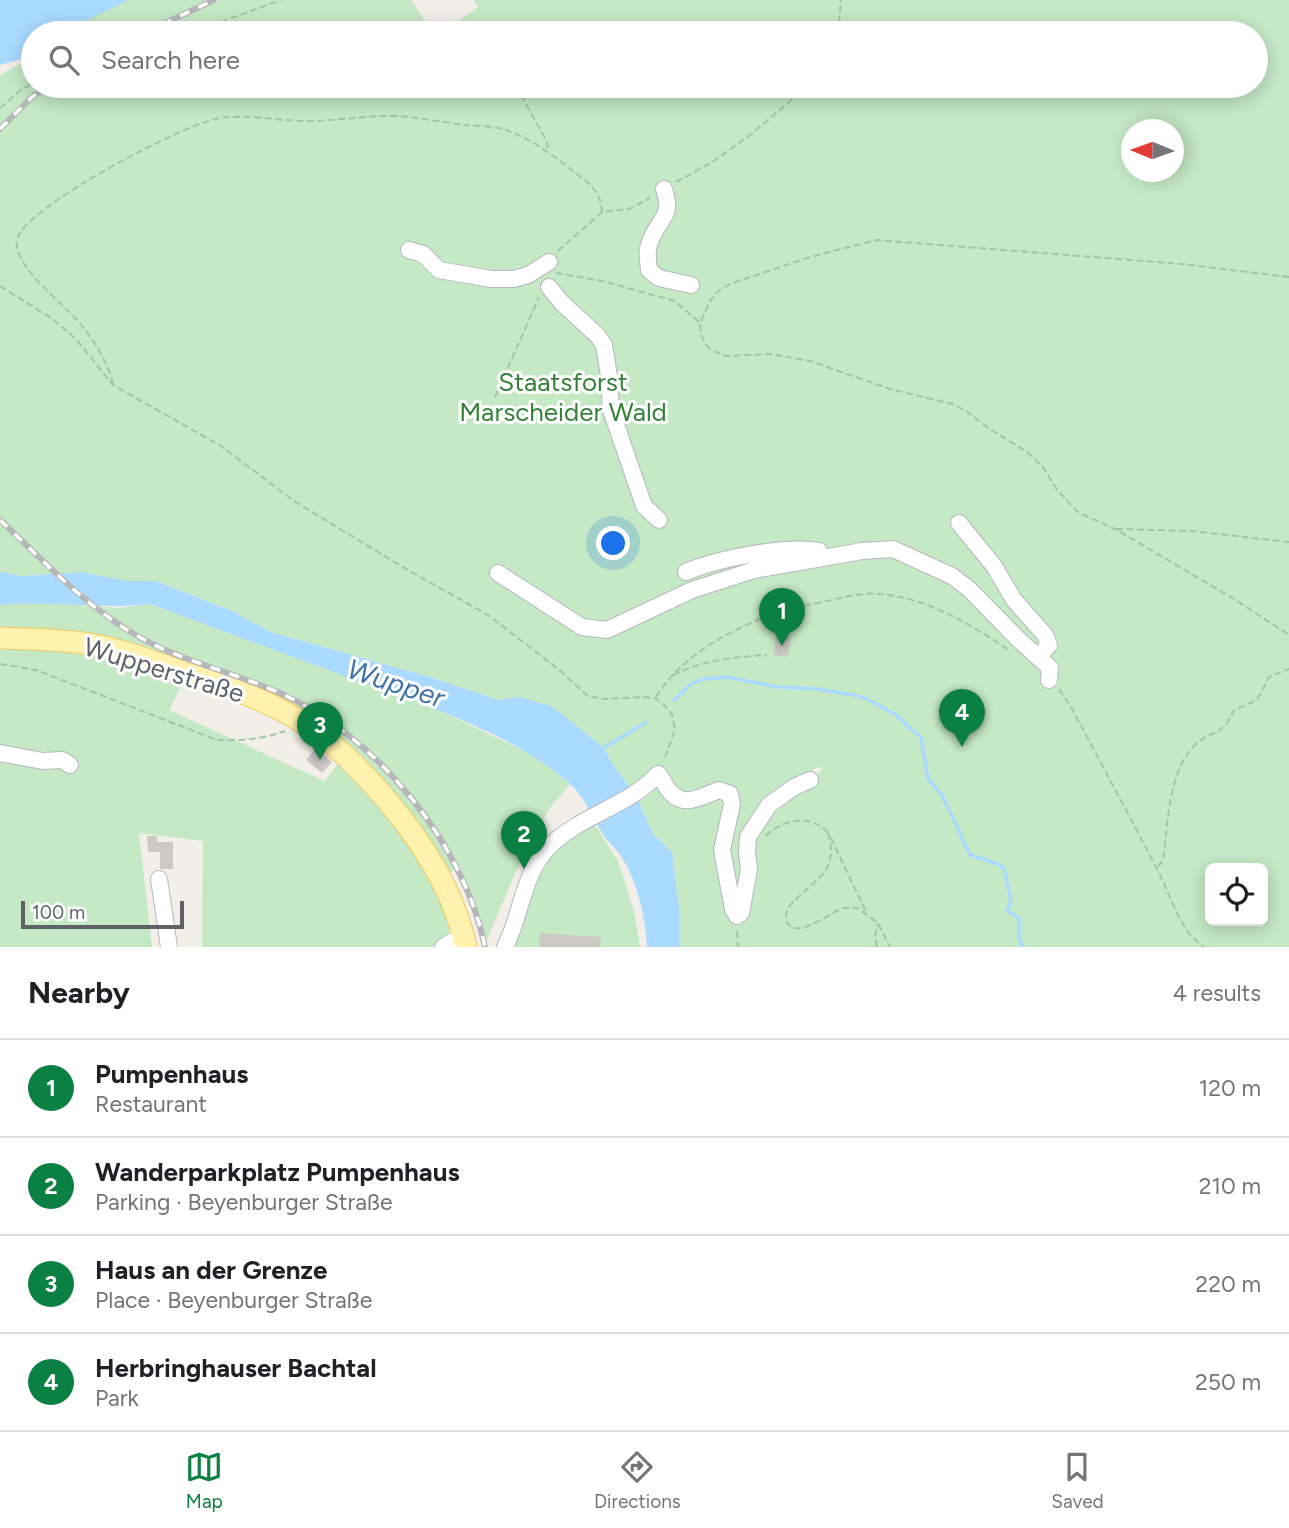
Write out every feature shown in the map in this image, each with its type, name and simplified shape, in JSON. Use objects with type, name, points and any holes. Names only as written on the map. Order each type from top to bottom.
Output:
[{"type":"main road","name":"Wupperstraße","points":[[0,638],[64,641],[111,649],[197,676],[264,702],[318,734],[364,774],[414,835],[443,880],[465,941]]},
{"type":"street","points":[[664,189],[668,215],[649,242],[649,270],[659,278],[691,285]]},
{"type":"street","points":[[408,250],[423,254],[439,270],[491,279],[514,279],[549,266]]},
{"type":"street","points":[[545,288],[598,336],[604,345],[611,410],[645,506],[659,520]]},
{"type":"street","points":[[960,523],[994,566],[1014,600],[1045,635],[1049,645],[1038,657]]},
{"type":"street","points":[[498,573],[582,627],[607,631],[692,590],[754,570],[862,551],[893,549],[952,576],[969,589],[1049,668],[1049,680]]},
{"type":"street","points":[[686,572],[706,563],[782,552],[815,550],[822,552],[825,558]]},
{"type":"street","points":[[5,754],[43,761],[62,760],[70,765]]},
{"type":"street","points":[[5,754],[31,771]]},
{"type":"street","points":[[505,947],[538,860],[553,843],[635,792],[658,774],[668,789],[682,800],[695,801],[719,790],[730,794],[732,804],[722,850],[734,914],[737,916],[743,906],[749,869],[748,837],[769,805],[794,787],[810,780]]},
{"type":"street","points":[[159,879],[169,947]]},
{"type":"street","points":[[443,947],[465,941]]},
{"type":"path","points":[[224,21],[281,0]]},
{"type":"path","points":[[839,21],[841,0]]},
{"type":"path","points":[[0,108],[21,90]]},
{"type":"path","points":[[523,98],[547,142],[548,151]]},
{"type":"path","points":[[700,323],[675,301],[602,281],[555,273],[549,266],[559,249],[602,212],[629,209],[714,161],[794,98]]},
{"type":"path","points":[[113,385],[110,369],[78,321],[32,274],[19,254],[16,241],[24,226],[64,195],[120,161],[214,119],[237,117],[305,121],[393,116],[505,130],[548,151],[596,189],[602,212]]},
{"type":"path","points":[[1289,277],[1182,264],[877,240],[810,257],[730,284],[710,301],[700,323],[701,335],[706,345],[726,356],[771,354],[799,359],[965,410],[1035,459],[1057,490],[1079,513],[1115,529],[1243,604],[1289,635]]},
{"type":"path","points":[[0,286],[51,318],[76,339],[113,385],[222,446],[294,502],[488,615],[557,668],[588,696],[604,699],[655,698],[672,714],[675,723],[673,738],[658,774]]},
{"type":"path","points":[[495,397],[545,288]]},
{"type":"path","points":[[1115,529],[1191,531],[1289,542]]},
{"type":"path","points":[[655,698],[682,664],[736,631],[777,612],[867,593],[895,596],[938,610],[961,620],[1012,652]]},
{"type":"path","points":[[671,676],[698,664],[730,657],[767,655]]},
{"type":"path","points":[[0,664],[36,670],[217,740],[266,737],[287,730]]},
{"type":"path","points":[[1157,869],[1163,860],[1175,776],[1195,745],[1226,728],[1234,710],[1257,700],[1269,677],[1289,668]]},
{"type":"path","points":[[1049,680],[1071,707],[1157,869],[1181,921],[1189,934],[1204,947]]},
{"type":"path","points":[[762,840],[776,827],[796,820],[817,823],[828,833],[866,913]]},
{"type":"path","points":[[828,833],[831,854],[825,873],[790,905],[786,914],[788,923],[796,928],[804,928],[845,908],[857,908],[878,923],[890,947]]},
{"type":"path","points":[[737,916],[738,947]]},
{"type":"path","points":[[877,947],[875,934],[878,923]]},
{"type":"green space","points":[[100,0],[411,0],[425,21],[43,21]]},
{"type":"green space","name":"Staatsforst Marscheider Wald","points":[[474,0],[1289,0],[1289,947],[680,947],[679,907],[672,852],[653,834],[636,796],[604,748],[520,697],[499,701],[433,678],[271,632],[232,611],[156,581],[127,581],[80,572],[22,576],[0,572],[0,75],[21,64],[21,98],[1268,98],[1268,21],[459,21],[478,7]],"holes":[[[816,767],[822,768],[804,785],[760,806],[776,790],[809,774]]]},
{"type":"green space","points":[[32,602],[119,608],[150,604],[430,706],[542,761],[570,784],[549,809],[519,864],[486,942],[476,904],[459,866],[441,879],[449,931],[436,947],[202,947],[203,841],[139,833],[152,947],[0,947],[0,605]],"holes":[[[185,678],[281,716],[340,762],[324,781],[169,710]]]},
{"type":"green space","points":[[595,825],[618,861],[634,911],[640,947],[510,947],[535,877],[559,843]]},
{"type":"water","points":[[0,0],[129,0],[85,21],[21,21],[21,59],[0,65]]},
{"type":"water","name":"Wupper","points":[[0,572],[22,576],[81,572],[127,581],[156,581],[232,611],[271,632],[433,678],[498,700],[520,697],[553,707],[604,748],[636,796],[653,834],[672,852],[679,907],[680,947],[647,947],[640,900],[621,856],[604,836],[575,789],[520,748],[432,708],[150,604],[0,605]]},
{"type":"building","points":[[780,633],[791,635],[788,657],[774,655],[776,636]]},
{"type":"building","points":[[316,748],[332,762],[322,773],[306,760]]},
{"type":"building","points":[[147,836],[157,836],[157,842],[173,842],[173,869],[160,869],[160,852],[148,852]]},
{"type":"building","points":[[540,933],[601,937],[600,947],[539,947]]},
{"type":"waterway","points":[[674,700],[691,684],[703,679],[727,677],[778,687],[817,689],[859,696],[896,715],[921,738],[928,779],[942,795],[970,855],[1004,868],[1011,901],[1007,911],[1019,918],[1019,937],[1023,947]]},
{"type":"waterway","points":[[602,749],[645,723]]},
{"type":"railway","points":[[169,21],[214,0]]},
{"type":"railway","points":[[0,129],[31,98]]},
{"type":"railway","points":[[0,520],[81,595],[134,634],[169,652],[282,694],[317,713],[351,737],[411,798],[437,833],[458,870],[474,908],[485,947]]},
{"type":"place","name":"Pumpenhaus","points":[[782,646]]},
{"type":"place","name":"Herbringhauser Bachtal","points":[[962,747]]},
{"type":"place","name":"Haus an der Grenze","points":[[320,760]]},
{"type":"place","name":"Wanderparkplatz Pumpenhaus","points":[[524,869]]}]
